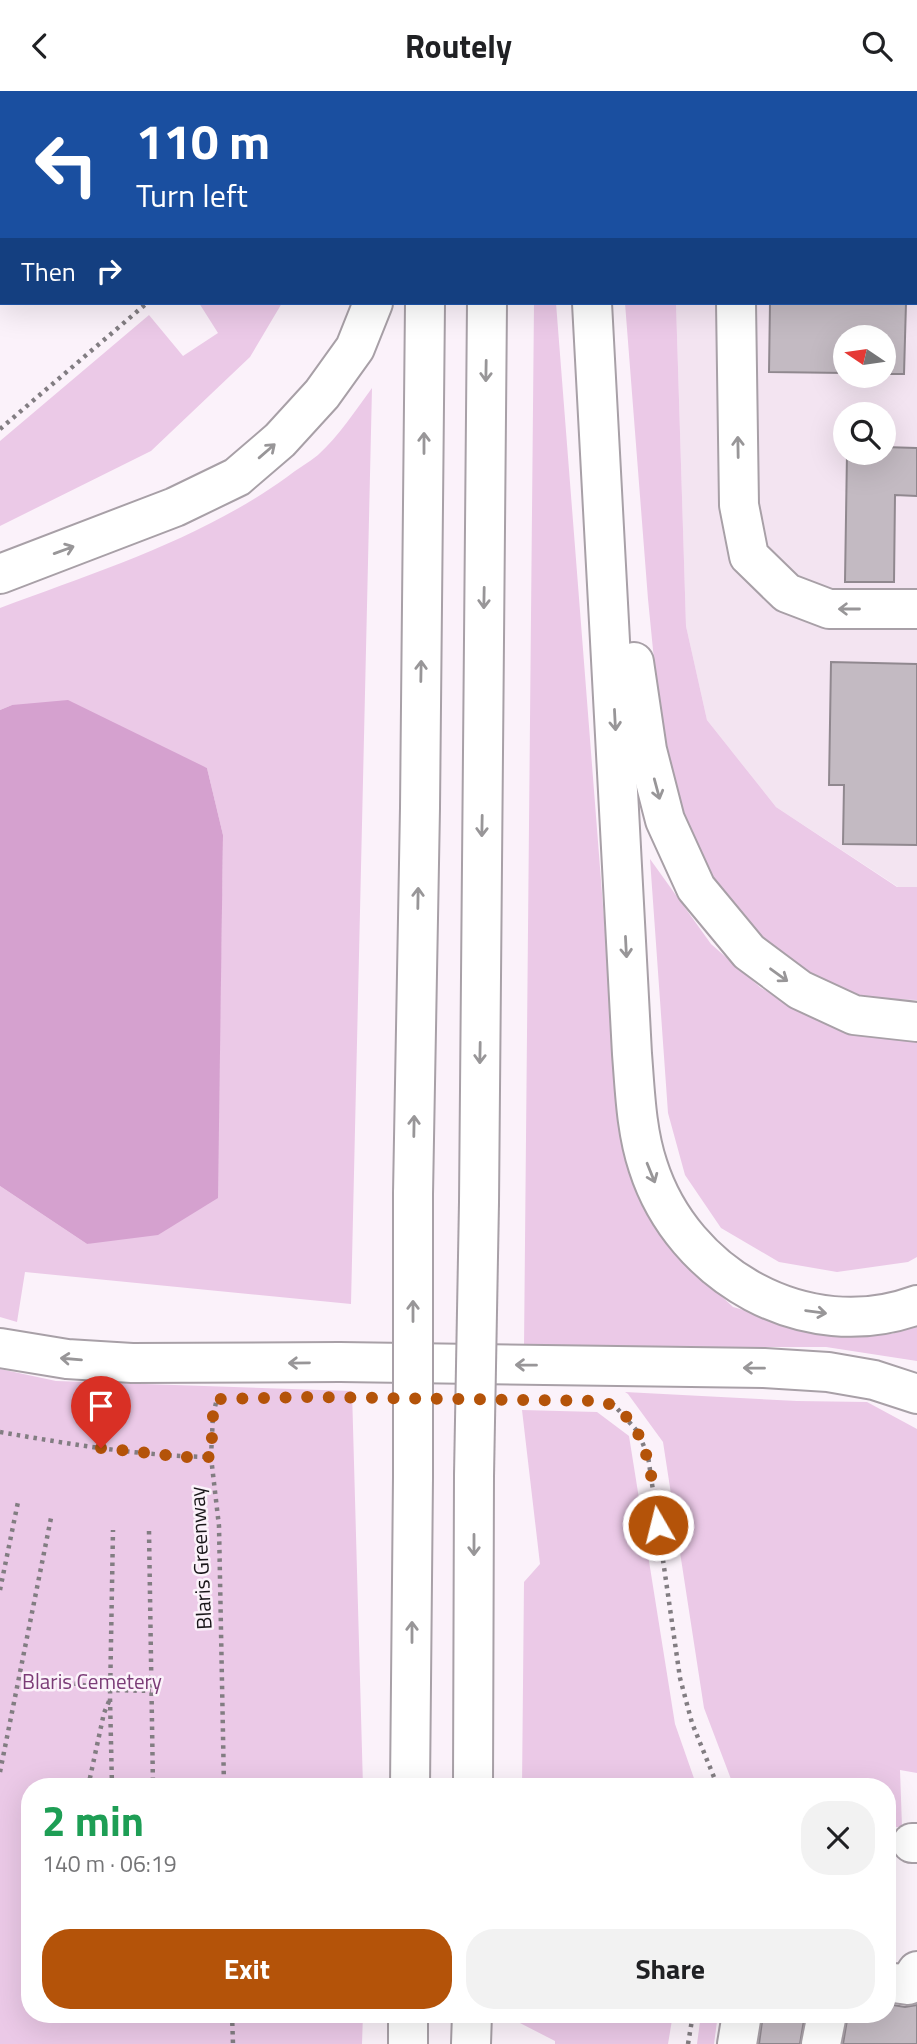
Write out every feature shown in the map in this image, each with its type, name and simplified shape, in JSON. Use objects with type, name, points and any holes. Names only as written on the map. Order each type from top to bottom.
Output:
[{"type":"main road","points":[[0,574],[175,507],[237,477],[280,440],[322,394],[355,348],[372,305]]},
{"type":"main road","points":[[410,1778],[413,1194],[425,305]]},
{"type":"main road","points":[[473,1778],[487,305]]},
{"type":"main road","points":[[592,305],[632,1054],[639,1129],[648,1167],[664,1202],[685,1237],[718,1270],[754,1293],[788,1307],[816,1314],[892,1314],[917,1305]]},
{"type":"main road","points":[[736,305],[739,505],[749,556],[787,593],[829,609],[917,609]]},
{"type":"main road","points":[[599,407],[646,750],[666,820],[696,888],[749,952],[800,990],[854,1015],[917,1022]]},
{"type":"main road","points":[[0,1348],[67,1359],[132,1363],[340,1362],[764,1368],[828,1372],[874,1380],[917,1394]]},
{"type":"main road","points":[[896,1983],[908,1985],[917,1971]]},
{"type":"main road","points":[[408,2023],[408,2044]]},
{"type":"main road","points":[[471,2044],[472,2023]]},
{"type":"main road","points":[[737,2044],[740,2023]]},
{"type":"main road","points":[[821,2044],[825,2023]]},
{"type":"path","points":[[0,429],[145,305]]},
{"type":"path","points":[[211,1457],[213,1415],[217,1399],[228,1398]]},
{"type":"path","points":[[601,1401],[614,1405],[638,1432],[648,1456],[680,1678],[692,1723],[714,1778]]},
{"type":"path","name":"Blaris Greenway","points":[[0,1432],[75,1445],[185,1457],[211,1457],[219,1526],[224,1778]]},
{"type":"path","points":[[0,1590],[18,1502]]},
{"type":"path","points":[[0,1772],[51,1518]]},
{"type":"path","points":[[112,1778],[110,1690],[113,1530]]},
{"type":"path","points":[[149,1531],[153,1778]]},
{"type":"path","points":[[66,1682],[110,1690],[151,1691]]},
{"type":"path","points":[[91,1778],[104,1713],[110,1698]]},
{"type":"path","points":[[232,2023],[233,2044]]},
{"type":"path","points":[[688,2044],[692,2023]]},
{"type":"shaded area","points":[[676,305],[917,305],[917,887],[898,887],[776,807],[707,720],[686,626]]},
{"type":"shaded area","points":[[68,700],[207,768],[223,835],[218,1198],[158,1235],[87,1244],[0,1186],[0,710],[12,705]]},
{"type":"green space","points":[[200,305],[281,305],[250,357],[151,451],[0,526],[0,441],[149,315],[183,356],[218,333]]},
{"type":"green space","points":[[534,305],[556,305],[624,1148],[666,1244],[733,1307],[815,1330],[892,1334],[917,1323],[917,1361],[826,1347],[524,1347]]},
{"type":"green space","points":[[625,305],[676,305],[686,626],[707,720],[776,807],[897,887],[917,887],[917,1000],[860,998],[788,963],[720,895],[681,816],[661,731]]},
{"type":"green space","points":[[372,388],[351,1304],[25,1272],[17,1322],[0,1317],[0,1186],[87,1244],[217,1198],[223,835],[207,768],[12,705],[0,710],[0,608],[148,552],[185,536],[254,499],[326,448]]},
{"type":"green space","points":[[650,859],[711,944],[761,988],[836,1028],[917,1039],[917,1257],[908,1262],[837,1272],[779,1262],[721,1228],[685,1175],[668,1113]]},
{"type":"green space","name":"Blaris Cemetery","points":[[0,1369],[56,1381],[352,1391],[363,1778],[21,1778],[21,2023],[363,2023],[362,2044],[0,2044]]},
{"type":"green space","points":[[625,1392],[867,1402],[917,1429],[917,1773],[900,1770],[902,1827],[896,1827],[896,1778],[731,1778],[704,1708],[663,1442]]},
{"type":"green space","points":[[522,1410],[597,1412],[629,1436],[675,1724],[694,1778],[522,1778],[524,1582],[540,1564]]},
{"type":"green space","points":[[520,2023],[672,2023],[668,2044],[555,2044],[555,2041]]},
{"type":"green space","points":[[700,2023],[717,2023],[714,2044],[697,2044]]},
{"type":"building","points":[[770,305],[906,305],[904,374],[896,374],[896,325],[833,325],[833,373],[769,372]]},
{"type":"building","points":[[896,447],[917,448],[917,496],[895,495],[894,582],[845,582],[847,465],[896,465]]},
{"type":"building","points":[[831,662],[917,664],[917,845],[843,844],[844,785],[829,785]]},
{"type":"building","points":[[917,2005],[917,2044],[843,2044],[846,2023],[896,2023],[896,2006]]},
{"type":"building","points":[[762,2023],[804,2023],[800,2044],[759,2044]]},
{"type":"route","points":[[101,1448],[185,1457],[211,1457],[213,1415],[217,1399],[238,1397],[601,1401],[614,1405],[638,1432],[648,1456],[658,1525]]}]
